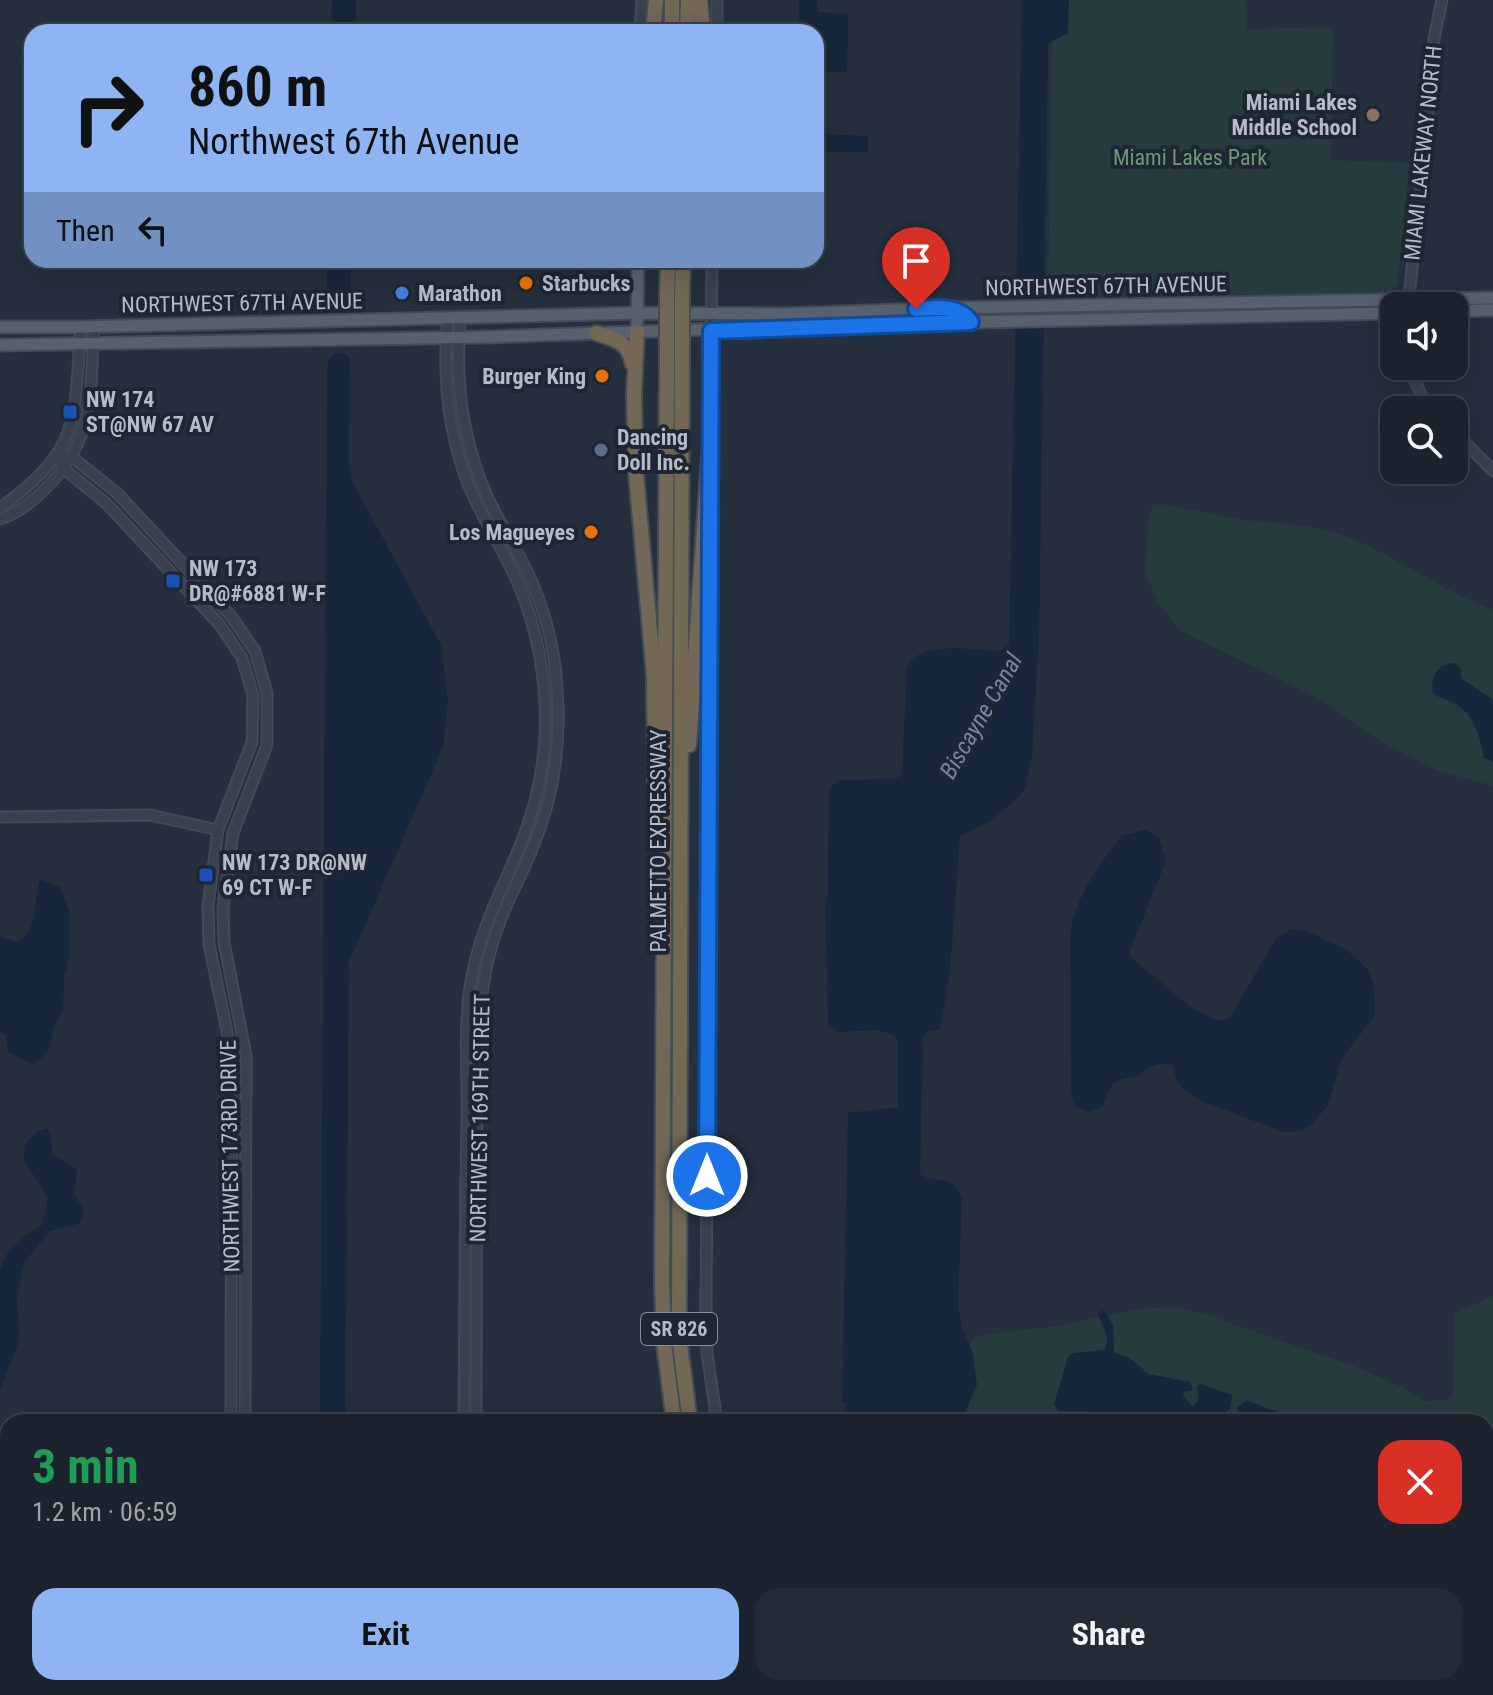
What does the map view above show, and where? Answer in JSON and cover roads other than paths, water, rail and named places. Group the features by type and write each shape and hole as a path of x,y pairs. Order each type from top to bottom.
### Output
{"highway":[{"path":"654,24 656,0"},
{"path":"672,0 672,24"},
{"path":"687,24 688,0"},
{"path":"700,0 702,24"},
{"name":"PALMETTO EXPRESSWAY","path":"670,268 675,296"},
{"name":"PALMETTO EXPRESSWAY","path":"673,1414 664,1344 662,1283 664,973 675,296 681,268"},
{"path":"637,332 634,373 637,486 654,677 656,914 664,973"},
{"path":"596,333 620,341 628,348 634,373"},
{"name":"PALMETTO EXPRESSWAY","path":"674,349 680,789 679,1337 689,1414"},
{"path":"680,789 689,746 709,456"}],"main road":[{"path":"637,332 638,268"},
{"name":"NORTHWEST 67TH AVENUE","path":"1468,299 1493,298"},
{"name":"NORTHWEST 67TH AVENUE","path":"0,345 711,331 971,322 1010,315 1380,304"},
{"name":"NORTHWEST 67TH AVENUE","path":"0,327 637,313 786,314 950,308 991,308 1010,315"},
{"path":"950,308 968,317 971,322 991,308"},
{"name":"NORTHWEST 67TH AVENUE","path":"1264,310 1380,313"},
{"path":"1468,311 1493,310"},
{"path":"190,325 210,342 231,324"}],"street":[{"path":"640,24 642,0"},
{"path":"717,0 717,24"},
{"name":"MIAMI LAKEWAY NORTH","path":"1409,292 1423,177 1434,38 1442,0"},
{"path":"712,268 706,1305 707,1353 716,1414"},
{"name":"NORTHWEST 169TH STREET","path":"454,318 447,391 460,461 477,506 511,568 528,612 541,660 546,705 544,754 535,800 520,845 482,934 468,1004 464,1414"},
{"path":"0,519 34,500 72,457 86,424 93,344 88,327"},
{"path":"0,508 25,490 57,455 74,421 80,345 88,327"},
{"name":"NORTHWEST 169TH STREET","path":"452,338 468,440 488,496 528,573 540,606 554,661 559,709 557,756 548,803 533,848 495,935 480,1005 476,1414"},
{"path":"1468,445 1493,471"},
{"path":"57,455 72,457"},
{"name":"NORTHWEST 173RD DRIVE","path":"57,455 64,469 95,493 130,527 220,625 242,658 253,695 252,742 218,830 208,906 209,944 232,1056 231,1414"},
{"name":"NORTHWEST 173RD DRIVE","path":"72,457 117,493 231,616 245,634 262,669 267,693 267,745 233,833 223,907 224,942 246,1055 245,1414"},
{"path":"528,612 540,606"},
{"path":"546,705 559,709"},
{"path":"0,817 150,815 218,830"},
{"path":"209,924 223,925"}],"water":[{"path":"332,0 356,0 355,24 331,24"},
{"path":"799,0 817,0 817,12 848,14 847,72 824,71 824,24 799,24"},
{"name":"Biscayne Canal","path":"1022,0 1069,0 1068,33 1048,44 1039,637 1032,754 1025,789 990,822 960,836 950,971 940,1030 927,1031 923,1036 920,1174 949,1182 962,1197 958,1306 962,1328 973,1354 977,1385 964,1414 845,1414 845,1402 842,1402 848,1113 898,1107 898,1040 894,1035 878,1030 837,1032 828,1024 825,906 828,893 829,793 839,780 894,779 902,775 907,668 913,659 934,650 962,648 1000,651 1009,645"},
{"path":"824,134 868,136 868,152 824,152"},
{"path":"327,268 351,268 351,298 344,305 334,304 327,298"},
{"path":"336,353 346,354 350,358 349,461 352,481 441,645 448,700 443,747 349,962 345,1414 320,1414 329,359"},
{"path":"1455,663 1461,670 1461,678 1493,700 1493,762 1484,758 1468,715 1457,705 1433,693 1436,672"},
{"path":"1146,830 1159,838 1166,861 1130,957 1192,1008 1216,1020 1229,1019 1276,938 1292,929 1306,931 1347,950 1369,971 1374,987 1375,1015 1342,1058 1328,1105 1312,1124 1301,1131 1284,1132 1201,1101 1177,1082 1173,1065 1169,1064 1154,1066 1143,1071 1142,1075 1116,1082 1109,1089 1103,1106 1090,1112 1075,1107 1071,1091 1072,922 1089,882 1122,835"},
{"path":"40,879 60,887 69,910 69,958 64,977 63,1011 54,1026 48,1052 33,1064 8,1052 6,1035 0,1032 0,937 17,942 29,930"},
{"path":"47,1128 51,1135 52,1154 78,1170 74,1194 84,1216 78,1224 50,1231 24,1263 17,1295 19,1341 0,1390 0,1269 9,1250 42,1225 48,1198 24,1160 25,1144 38,1131"},
{"path":"1105,1311 1113,1325 1114,1353 1128,1357 1149,1374 1190,1382 1193,1390 1184,1392 1183,1396 1192,1406 1197,1403 1197,1387 1200,1384 1232,1395 1230,1409 1224,1414 1058,1411 1054,1404 1068,1357 1073,1353 1105,1350 1107,1345 1107,1336 1097,1313"},
{"path":"1247,1400 1281,1414 1238,1414 1237,1408"}],"place":[{"name":"Miami Lakes Middle School","path":"1373,115"},
{"name":"Starbucks","path":"526,283"},
{"name":"Marathon","path":"402,293"},
{"name":"Burger King","path":"602,376"},
{"name":"NW 174 ST@NW 67 AV","path":"70,412"},
{"name":"Dancing Doll Inc.","path":"601,450"},
{"name":"Los Magueyes","path":"591,532"},
{"name":"NW 173 DR@#6881 W-F","path":"173,581"},
{"name":"NW 173 DR@NW 69 CT W-F","path":"206,875"}],"park label":[{"name":"Miami Lakes Park","path":"1190,157"}]}
